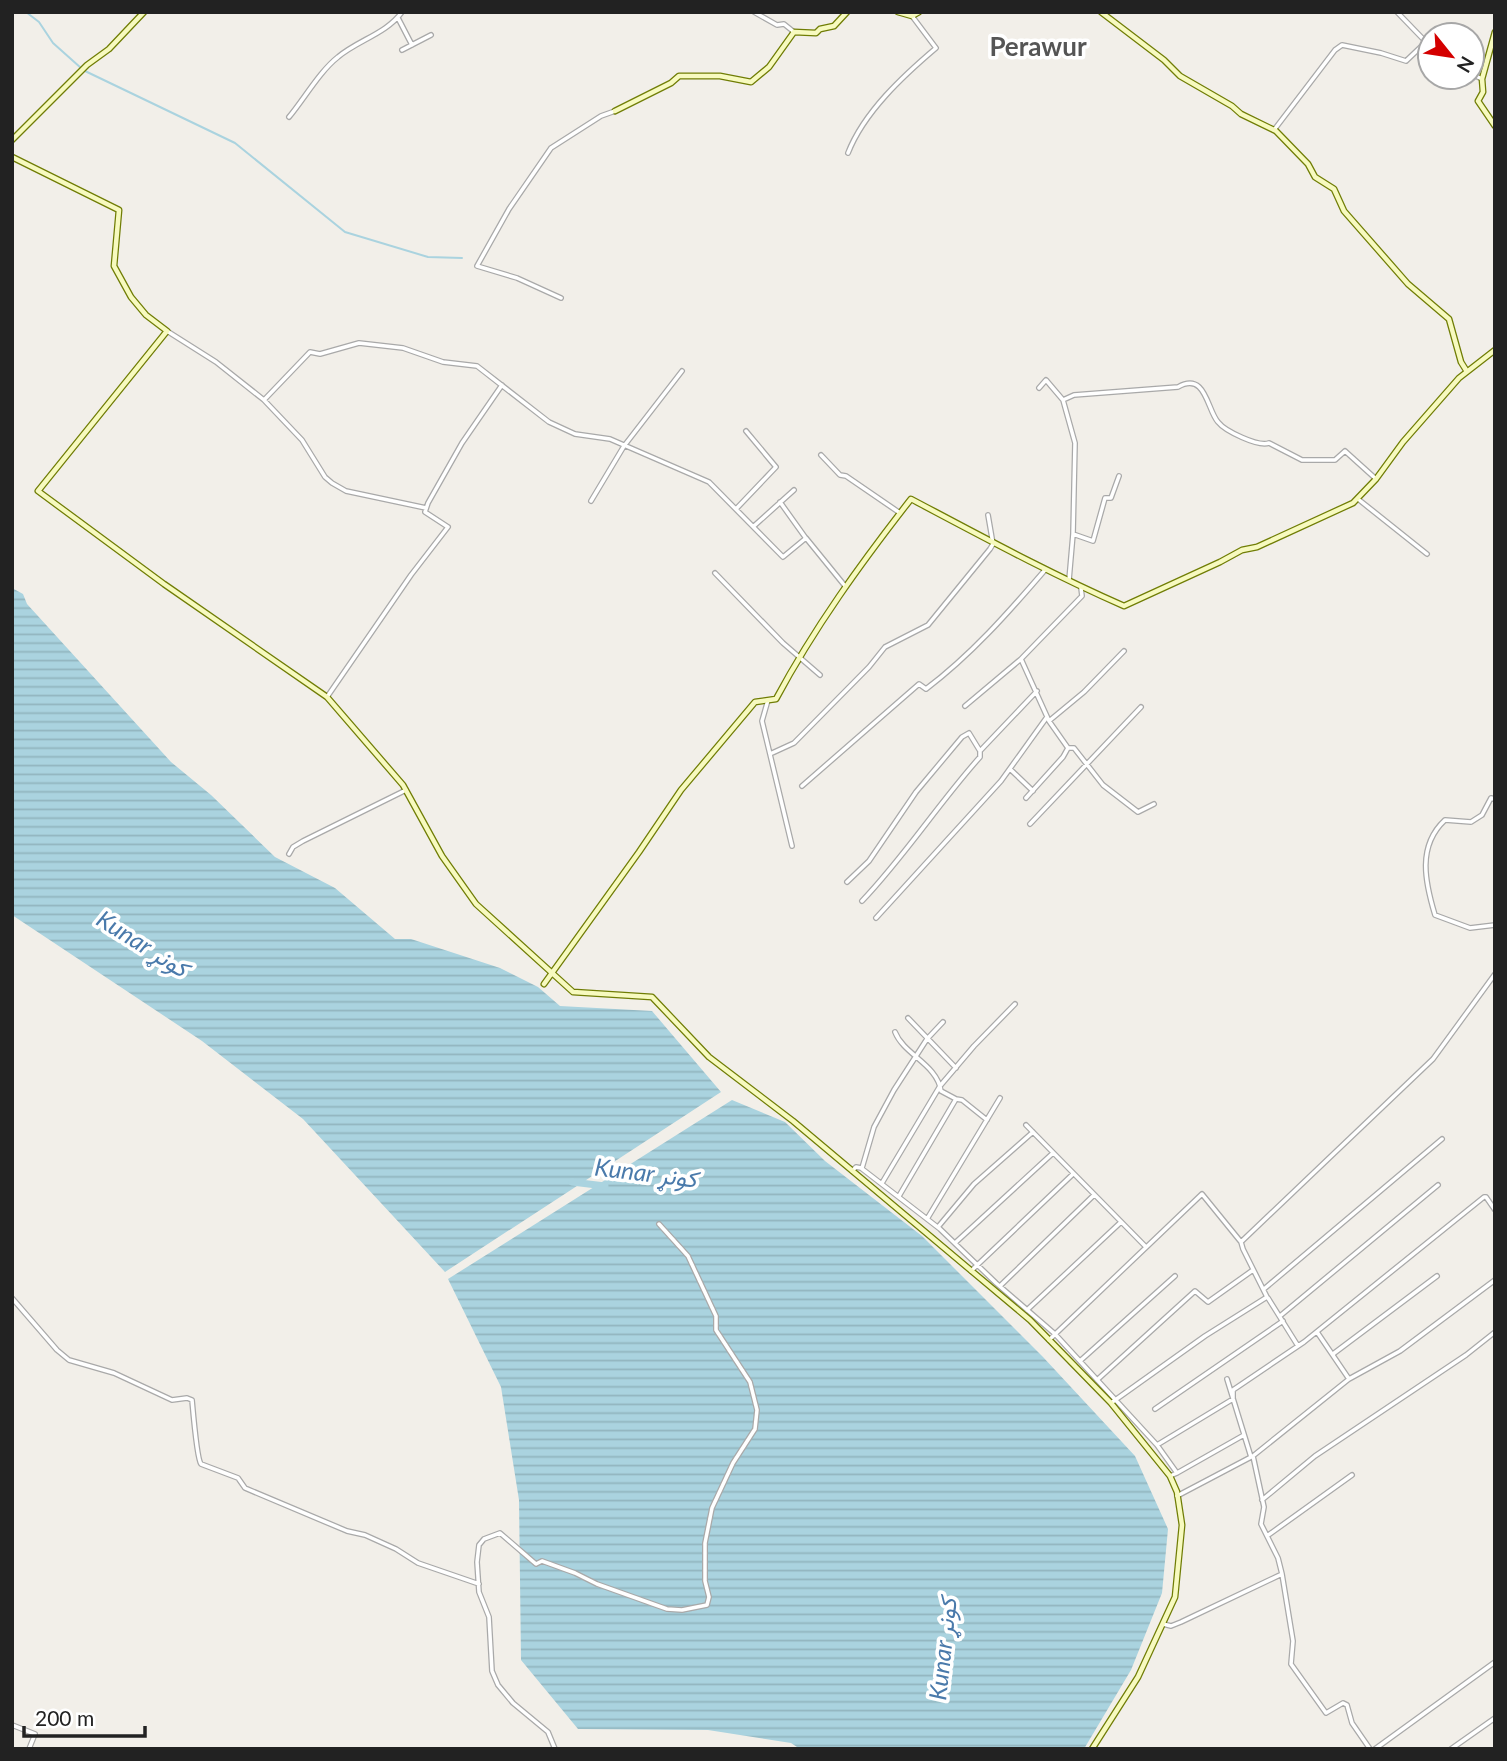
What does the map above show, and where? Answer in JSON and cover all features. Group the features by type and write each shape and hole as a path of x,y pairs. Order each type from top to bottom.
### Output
{"street":[{"path":"12,139 87,65 109,49 144,12"},
{"path":"289,117 336,58 375,35 402,12"},
{"path":"754,12 778,25 784,24 794,32 816,33 820,29 834,26 847,12"},
{"path":"848,153 859,130 898,80 936,48 912,16 898,12"},
{"path":"912,16 919,12"},
{"path":"1101,12 1181,76 1241,114 1274,130 1308,164 1315,177 1334,189 1344,211 1409,284 1449,319 1461,362 1466,370"},
{"path":"1396,12 1416,31"},
{"path":"398,18 412,45"},
{"path":"561,298 517,278 477,265 509,209 551,148 601,116 671,83 679,76 720,76 751,82 769,66 794,32"},
{"path":"1486,65 1495,32"},
{"path":"402,50 430,35"},
{"path":"1274,130 1335,50 1342,45 1381,52 1406,61 1416,53"},
{"path":"1483,91 1478,101 1495,126"},
{"path":"12,157 120,210 114,266 131,297 146,315 216,362 264,400 302,440 332,483 346,491 426,508"},
{"path":"167,331 38,491 164,584 327,696 406,790 442,856 476,904 573,992 652,997 709,1057 793,1121 1030,1320 1157,1446 1177,1473"},
{"path":"264,400 310,352 320,354 359,343 403,348 443,362 477,366 549,422 575,434 610,439 709,482 783,557 806,538"},
{"path":"544,984 681,790 755,702 776,699 798,657 845,586 911,499 993,544 1046,568 1081,588 1124,606 1242,550 1257,547 1322,519 1358,499 1466,370 1495,350"},
{"path":"591,501 624,446 682,371"},
{"path":"1039,387 1046,380 1063,400 1075,443 1069,582"},
{"path":"1063,400 1074,395 1178,387 1184,384 1198,386 1204,391 1218,423 1244,438 1263,445 1269,443 1302,460 1335,460 1345,452 1376,479"},
{"path":"327,696 411,575 448,527 425,512 426,508 462,443 502,385"},
{"path":"736,509 776,467 746,431"},
{"path":"821,456 840,475 846,476 900,513"},
{"path":"1073,534 1093,541 1105,498 1111,498 1119,477"},
{"path":"754,526 794,490"},
{"path":"1358,499 1427,554"},
{"path":"780,502 845,586"},
{"path":"771,754 794,743 869,667 885,647 928,625 993,544 988,515"},
{"path":"802,786 919,684 926,689 947,672 994,630 1046,568"},
{"path":"715,573 798,657 820,675"},
{"path":"965,706 1021,659 1082,596 1081,588"},
{"path":"876,918 1010,769 1048,719 1084,692 1124,651"},
{"path":"1021,659 1048,719 1068,748"},
{"path":"980,751 1037,691"},
{"path":"768,700 762,721 792,846"},
{"path":"1030,824 1141,707"},
{"path":"847,883 869,861 916,792 962,737 969,733 980,751 980,757 934,810 887,875 862,901"},
{"path":"1068,748 1074,748 1103,785 1138,812 1154,804"},
{"path":"1026,798 1068,748"},
{"path":"1010,769 1033,791"},
{"path":"289,854 293,847 406,790"},
{"path":"1495,799 1491,798 1482,815 1471,822 1445,820 1429,841 1425,861 1427,886 1435,915 1470,928 1495,925"},
{"path":"1241,1242 1433,1059 1495,974"},
{"path":"882,1183 940,1086 1015,1004"},
{"path":"908,1018 956,1068"},
{"path":"861,1168 874,1127 894,1090 927,1039 943,1022"},
{"path":"895,1032 898,1041 918,1056 941,1091 962,1100 987,1120"},
{"path":"927,1219 1000,1098"},
{"path":"899,1196 956,1099"},
{"path":"1026,1125 1146,1247"},
{"path":"938,1227 974,1184 1033,1132"},
{"path":"1264,1289 1442,1139"},
{"path":"955,1243 1053,1153"},
{"path":"852,1171 856,1167 861,1168 938,1227 999,1286 1055,1334 1097,1380 1170,1476 1182,1525 1175,1597 1138,1676 1093,1749"},
{"path":"971,1271 1073,1174"},
{"path":"1280,1316 1438,1185"},
{"path":"1049,1340 1202,1194 1241,1242 1267,1297 1298,1346"},
{"path":"999,1286 1094,1195"},
{"path":"1233,1399 1233,1390 1317,1332 1484,1197 1495,1210"},
{"path":"1027,1310 1121,1222"},
{"path":"555,1749 548,1732 513,1703 498,1685 492,1671 489,1617 479,1592 479,1545 484,1539 500,1534 537,1564 542,1561 667,1609 682,1610 707,1605 709,1597 705,1581 705,1543 712,1507 733,1463 755,1429 757,1410 750,1382 716,1330 716,1316 688,1256 659,1224"},
{"path":"1097,1380 1195,1291 1208,1302 1253,1270"},
{"path":"1080,1361 1175,1276"},
{"path":"1332,1354 1437,1276"},
{"path":"1177,1496 1252,1457 1349,1379 1400,1351 1495,1280"},
{"path":"1113,1402 1205,1336 1267,1297"},
{"path":"12,1298 69,1360 123,1376 172,1400 192,1400 198,1438 198,1459 201,1464 238,1478 245,1488 396,1549 418,1563 479,1584"},
{"path":"1155,1409 1283,1321"},
{"path":"1317,1332 1349,1379"},
{"path":"1262,1500 1315,1456 1466,1355 1495,1332"},
{"path":"1227,1379 1252,1457 1262,1500 1261,1524 1278,1558 1282,1574 1293,1641 1291,1664 1326,1713 1343,1703 1347,1705 1352,1723 1373,1749 1495,1662"},
{"path":"1157,1446 1233,1399"},
{"path":"1170,1476 1244,1435"},
{"path":"1267,1536 1352,1475"},
{"path":"1163,1624 1171,1626 1181,1622 1282,1574"},
{"path":"1451,1749 1495,1718"},
{"path":"12,1725 35,1734 29,1749"}],"water":[{"path":"12,588 23,594 27,604 171,762 211,795 275,857 335,888 395,939 411,939 500,968 538,987 560,1006 652,1011 721,1092 445,1272 303,1119 202,1041 12,915"},
{"path":"732,1100 785,1122 825,1161 922,1236 1043,1357 1135,1456 1168,1529 1162,1593 1131,1670 1084,1749 800,1749 791,1743 708,1730 578,1729 521,1660 519,1500 501,1387 448,1279"}],"waterway":[{"path":"26,12 39,22 53,43 81,68"},
{"path":"85,71 235,143 345,232 428,257 462,258"},
{"name":"Kunar کونړ","path":"572,1182 605,1186"}],"district":[{"name":"Perawur","path":"1038,46"}]}
